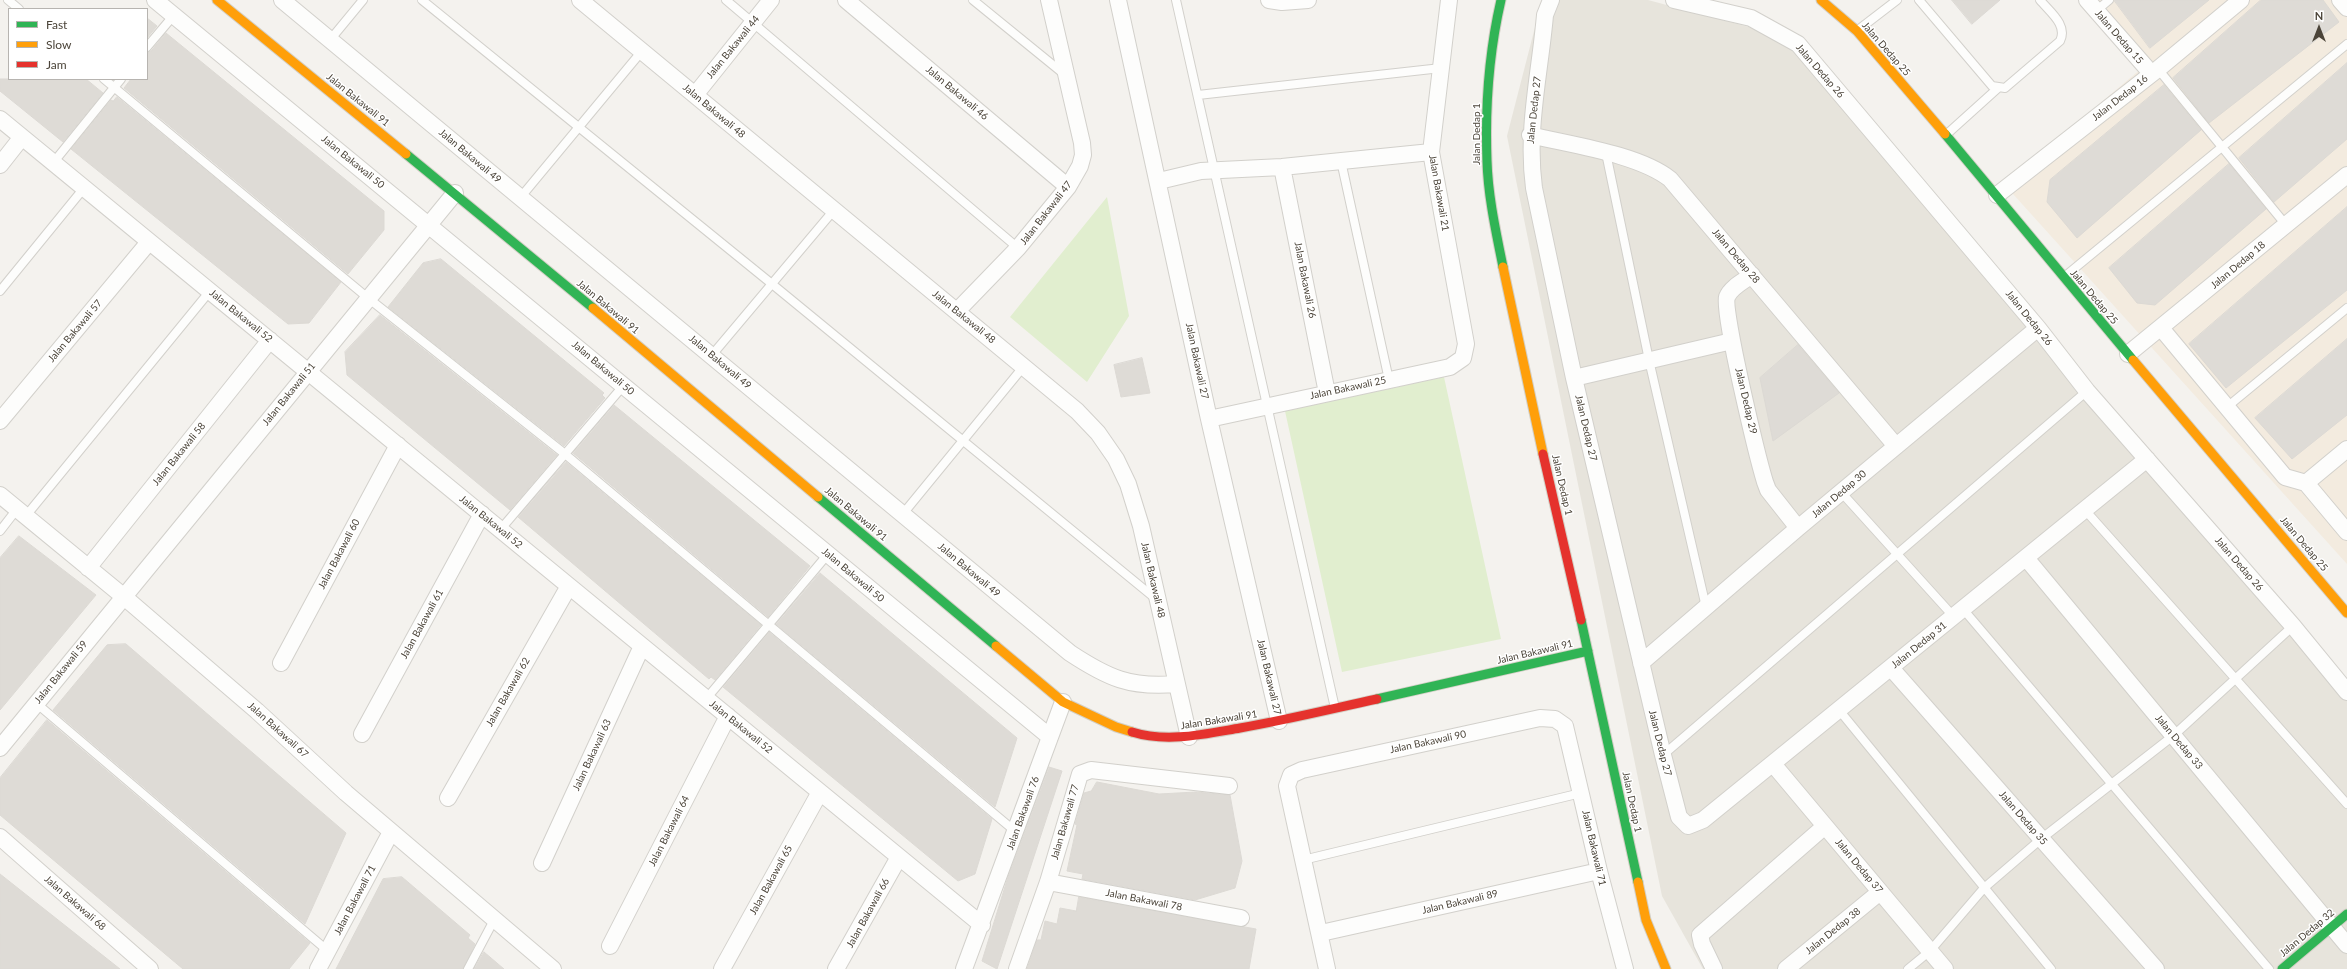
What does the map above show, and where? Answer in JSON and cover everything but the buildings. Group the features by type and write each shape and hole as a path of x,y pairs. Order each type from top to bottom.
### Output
{"main road":[{"name":"Jalan Bakawali 91","path":"217,0 455,193 1063,702 1094,718 1123,730 1164,737 1189,737 1279,721 1588,651"},
{"name":"Jalan Dedap 1","path":"1501,0 1493,34 1488,103 1487,162 1497,235 1521,357 1588,651 1646,920 1666,969"},
{"name":"Jalan Dedap 25","path":"1821,0 1857,31 1998,195 2128,354 2347,613"},
{"name":"Jalan Dedap 32","path":"2282,969 2347,914"}],"street":[{"name":"Jalan Bakawali 50","path":"155,0 429,224 1050,737"},
{"name":"Jalan Bakawali 49","path":"282,0 712,355 1070,654 1100,673 1122,681 1141,685 1176,684"},
{"name":"Jalan Bakawali 48","path":"580,0 1024,366 1077,411 1098,433 1116,459 1128,484 1141,526 1189,737"},
{"name":"Jalan Bakawali 44","path":"695,95 771,0"},
{"name":"Jalan Bakawali 46","path":"846,0 1068,187"},
{"name":"Jalan Bakawali 47","path":"957,311 1018,248 1068,187 1080,166 1083,149 1068,77 1049,0"},
{"name":"Jalan Bakawali 27","path":"1118,0 1159,182 1209,419 1279,721"},
{"path":"1270,0 1282,2 1308,0"},
{"name":"Jalan Bakawali 21","path":"1449,0 1431,152 1465,336"},
{"name":"Jalan Dedap 27","path":"1551,0 1545,21 1530,135 1530,160 1538,214 1574,378 1663,755 1679,817 1688,826"},
{"name":"Jalan Dedap 26","path":"1674,0 1751,18 1798,44 2038,328 2087,391 2293,626 2347,692"},
{"name":"Jalan Dedap 16","path":"1998,195 2241,0"},
{"path":"2340,0 2347,8"},
{"name":"Jalan Dedap 15","path":"2092,6 2154,71"},
{"name":"Jalan Bakawali 52","path":"0,119 982,925"},
{"name":"Jalan Dedap 28","path":"1530,135 1606,153 1652,168 1670,179 1896,446"},
{"path":"0,165 22,137"},
{"path":"1159,182 1186,173 1282,167 1431,152"},
{"name":"Jalan Bakawali 26","path":"1282,167 1327,393"},
{"name":"Jalan Dedap 18","path":"2128,354 2347,175"},
{"name":"Jalan Bakawali 51","path":"123,596 455,193"},
{"name":"Jalan Bakawali 57","path":"0,421 149,242"},
{"name":"Jalan Dedap 29","path":"1752,275 1734,288 1727,296 1726,306 1732,341 1765,482 1768,490 1798,528"},
{"name":"Jalan Dedap 30","path":"1641,663 1798,528 2038,328"},
{"path":"2161,328 2285,477 2306,483 2347,532"},
{"name":"Jalan Bakawali 25","path":"1209,419 1458,364 1466,351 1465,336"},
{"name":"Jalan Bakawali 58","path":"88,568 270,340"},
{"path":"1574,378 1732,341"},
{"name":"Jalan Bakawali 60","path":"281,663 398,445"},
{"path":"2306,483 2347,449"},
{"name":"Jalan Dedap 31","path":"1688,826 1703,820 2147,459"},
{"name":"Jalan Bakawali 67","path":"0,495 123,596 257,711 391,832 428,861 494,920 553,969"},
{"name":"Jalan Bakawali 61","path":"362,734 482,514"},
{"name":"Jalan Dedap 33","path":"2026,558 2347,945"},
{"name":"Jalan Bakawali 62","path":"448,798 569,586"},
{"name":"Jalan Bakawali 59","path":"0,748 123,596"},
{"name":"Jalan Bakawali 63","path":"542,863 642,646"},
{"name":"Jalan Dedap 35","path":"1891,668 2156,969"},
{"name":"Jalan Bakawali 76","path":"964,969 982,925 1063,702"},
{"name":"Jalan Bakawali 64","path":"610,946 728,716"},
{"name":"Jalan Bakawali 90","path":"1303,860 1287,786 1291,775 1302,770 1540,718 1555,720 1565,726"},
{"name":"Jalan Bakawali 71","path":"1565,726 1599,871 1625,969"},
{"name":"Jalan Dedap 37","path":"1772,764 1944,969"},
{"name":"Jalan Bakawali 77","path":"1018,969 1048,882 1077,779 1085,771 1229,786"},
{"name":"Jalan Bakawali 65","path":"722,969 820,792"},
{"path":"1714,969 1702,944 1700,935 1825,826"},
{"name":"Jalan Bakawali 71","path":"318,969 391,832"},
{"name":"Jalan Bakawali 68","path":"0,837 150,969"},
{"name":"Jalan Bakawali 66","path":"836,969 899,857"},
{"path":"1303,860 1328,969"},
{"name":"Jalan Bakawali 89","path":"1320,933 1599,871"},
{"name":"Jalan Bakawali 78","path":"1048,882 1241,918"},
{"name":"Jalan Dedap 38","path":"1786,969 1880,892"}],"lane":[{"path":"8,0 18,8"},
{"path":"330,40 364,0"},
{"path":"422,0 772,284 1158,601"},
{"path":"726,0 754,22 1018,248"},
{"path":"973,0 1068,77"},
{"path":"1176,0 1336,708"},
{"path":"1857,31 1897,0"},
{"path":"1919,0 1992,86 1998,88 2010,86 2060,41 2063,29 2040,0"},
{"path":"2092,6 2109,0"},
{"path":"148,46 174,15"},
{"path":"2064,277 2347,44"},
{"path":"520,198 642,52"},
{"path":"1198,95 1441,68"},
{"path":"2154,71 2222,147 2286,225"},
{"path":"105,80 368,298 565,454 768,626 1016,832"},
{"path":"53,163 120,80"},
{"path":"1946,135 1998,88"},
{"path":"1606,153 1648,360 1706,607"},
{"path":"1341,161 1389,380"},
{"path":"0,291 84,188"},
{"path":"712,355 834,210"},
{"path":"0,530 21,513 210,292"},
{"path":"2228,407 2347,308"},
{"path":"902,515 1024,366"},
{"path":"500,530 624,385"},
{"path":"1663,755 1898,555 2087,391"},
{"path":"1841,492 1898,555 1958,613 2111,784 2269,969"},
{"path":"2085,510 2347,804"},
{"path":"706,699 828,554"},
{"path":"1908,969 1930,951 1984,888 2042,839 2173,736 2293,626"},
{"path":"36,703 328,951"},
{"path":"1839,710 2051,969"},
{"path":"1303,860 1581,793"},
{"path":"468,969 494,920"}],"shaded area":[{"path":"1542,0 1648,0 1790,38 2347,697 2347,969 1703,969 1662,896 1507,136"},
{"path":"2094,0 2347,0 2347,564 2004,184 2148,63"}],"green space":[{"path":"1107,197 1129,316 1087,382 1010,317"},
{"path":"1444,377 1501,639 1342,672 1285,411"}],"traffic: fast":[{"path":"1501,0 1493,40 1487,100 1487,141 1491,201 1503,267"},
{"path":"1945,134 2133,360"},
{"path":"406,154 593,308"},
{"path":"818,497 996,646"},
{"path":"1581,620 1638,882"},
{"path":"1377,699 1588,651"},
{"path":"2282,969 2347,914"}],"traffic: slow":[{"path":"217,0 406,154"},
{"path":"1821,0 1857,31 1945,134"},
{"path":"1503,267 1543,454"},
{"path":"593,308 818,497"},
{"path":"2133,360 2347,613"},
{"path":"996,646 1063,702 1116,727 1132,732"},
{"path":"1638,882 1646,920 1666,969"}],"traffic: jam":[{"path":"1543,454 1581,620"},
{"path":"1132,732 1159,737 1200,735 1274,722 1377,699"}]}
